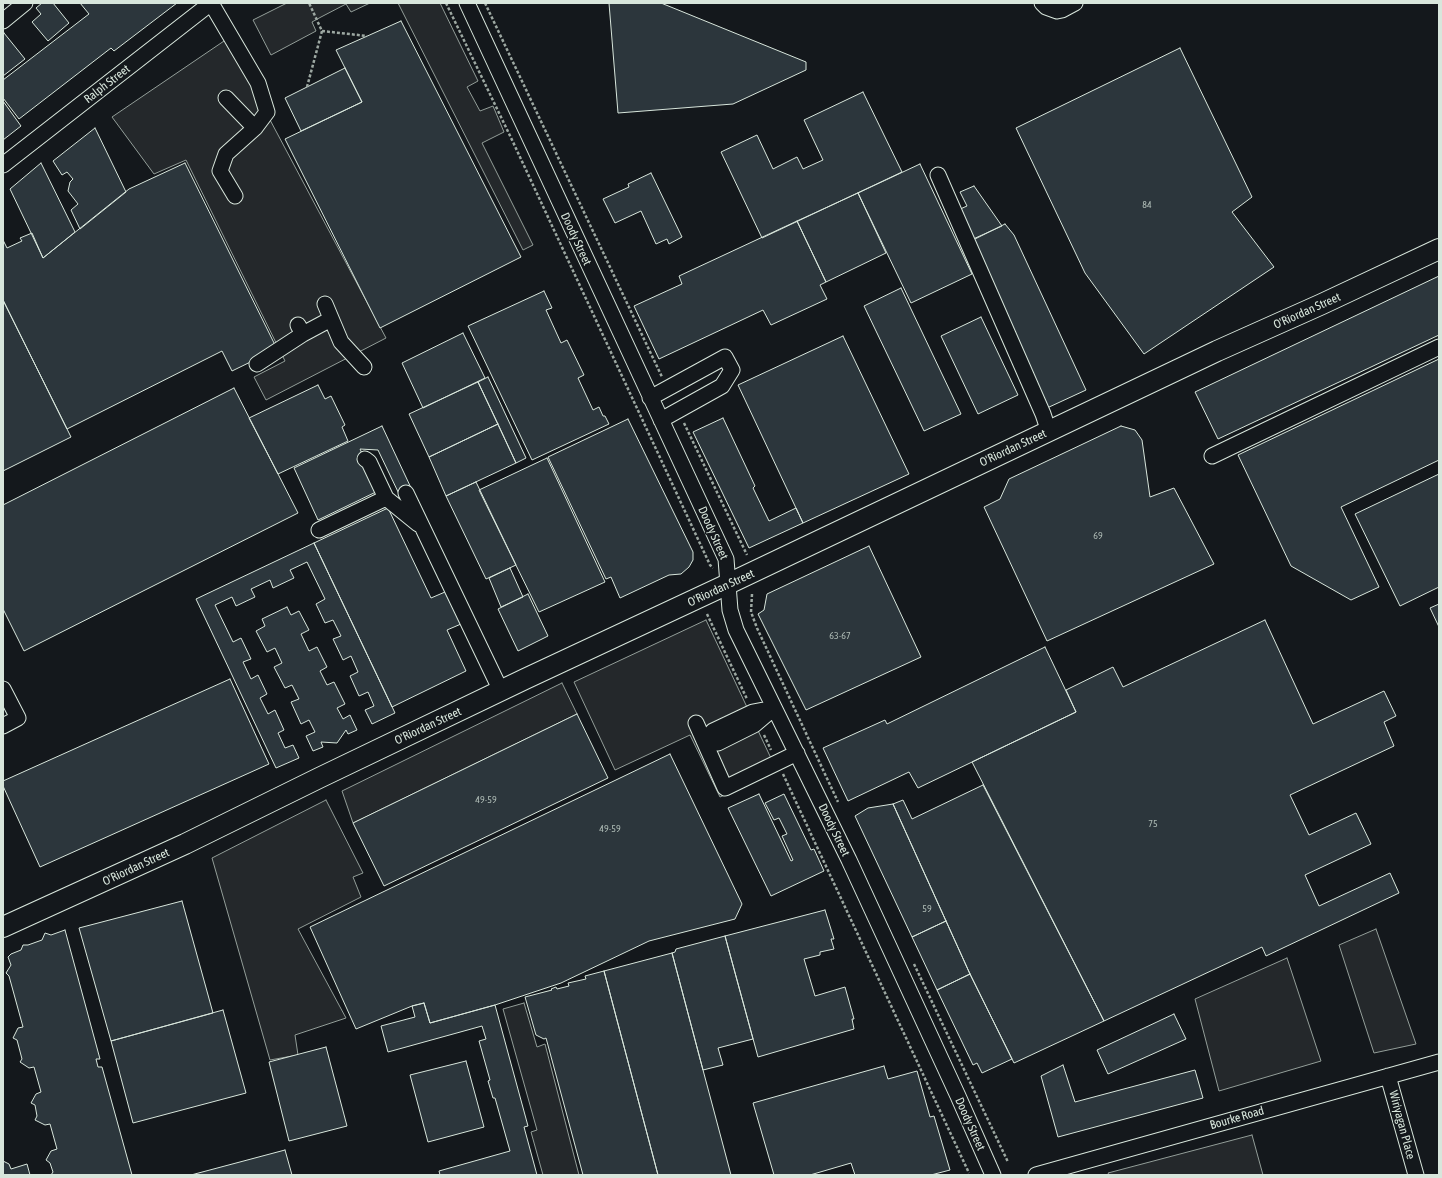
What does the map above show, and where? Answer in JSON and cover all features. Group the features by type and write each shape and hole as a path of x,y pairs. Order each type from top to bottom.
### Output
{"main road":[{"name":"O'Riordan Street","path":"3,927 185,844 501,691 1217,351 1439,249"}],"street":[{"path":"3,21 26,3"},
{"path":"211,3 258,83 267,112 255,128 226,154 220,171 234,196"},
{"name":"Ralph Street","path":"3,165 211,3"},
{"name":"Doody Street","path":"468,3 726,559 730,610 736,630 849,860 993,1175"},
{"path":"1042,3 1046,7 1057,11 1075,3"},
{"path":"226,98 255,128"},
{"path":"938,176 1043,414 1049,432"},
{"path":"325,304 341,342 364,368"},
{"path":"257,364 300,329 331,319"},
{"path":"1212,456 1439,347"},
{"path":"650,398 726,357 732,370 722,386 661,420"},
{"path":"365,459 369,462 386,498 422,527"},
{"path":"406,494 501,691"},
{"path":"319,530 386,498"},
{"path":"3,689 18,718 3,726"},
{"path":"704,741 713,731 755,717 774,708"},
{"path":"696,723 725,788 797,753"},
{"name":"Bourke Road","path":"1036,1175 1439,1062"},
{"name":"Wiriyagan Place","path":"1388,1076 1416,1175"}],"path":[{"path":"307,87 322,31 309,3"},
{"name":"Doody Street","path":"446,3 513,142 710,565 715,570"},
{"name":"Doody Street","path":"485,3 668,388"},
{"path":"322,31 367,36"},
{"name":"Doody Street","path":"678,410 747,555"},
{"name":"Doody Street","path":"707,614 969,1172"}],"shaded area":[{"path":"287,3 370,3 351,12 346,4 321,17 312,22 316,31 271,55 253,20"},
{"path":"398,3 440,3 478,81 467,87 480,111 493,106 504,132 482,143 533,245 523,250"},
{"path":"227,39 386,338 266,400 254,377 285,361 186,160 154,174 112,117"},
{"path":"706,620 777,771 720,797 690,735 615,770 574,682"},
{"path":"562,683 577,714 353,823 342,791"},
{"path":"326,800 363,873 353,877 361,897 298,929 346,1018 295,1035 298,1055 270,1060 212,858"},
{"path":"1376,929 1416,1044 1374,1053 1339,945"},
{"path":"1287,958 1321,1061 1219,1091 1195,999"},
{"path":"524,1003 537,1047 545,1044 579,1175 543,1175 531,1132 537,1130 503,1009"},
{"path":"1252,1135 1263,1175 1109,1175 1108,1173"}],"building":[{"path":"42,3 53,3 69,23 48,41 32,22 41,14 36,8"},
{"path":"80,3 177,3 114,51 111,48 19,119 3,98 3,80 89,14"},
{"path":"609,3 661,3 806,62 806,70 733,104 618,113"},
{"path":"401,21 521,257 380,328 285,139 362,102 336,50"},
{"path":"4,33 25,59 3,76 3,34"},
{"path":"1180,48 1252,197 1232,212 1274,267 1144,354 1085,273 1016,128"},
{"path":"345,68 362,102 301,131 285,98"},
{"path":"863,92 902,172 762,238 721,152 757,135 773,169 797,157 803,169 823,160 804,120"},
{"path":"3,101 21,126 3,140"},
{"path":"95,128 126,192 80,229 71,210 78,204 68,191 70,182 73,179 67,172 62,175 53,161"},
{"path":"41,163 75,232 43,258 10,189"},
{"path":"185,163 277,349 232,371 222,351 67,429 3,300 3,240 7,248 22,241 20,238 32,233 43,258 129,189"},
{"path":"920,164 972,274 911,303 858,193"},
{"path":"651,173 682,237 669,244 667,239 656,244 641,211 615,223 603,199 629,187 628,184"},
{"path":"974,186 1002,226 971,240 958,210 967,206 960,192"},
{"path":"858,193 886,253 826,282 797,221"},
{"path":"797,221 826,282 820,285 827,299 771,325 763,310 659,359 634,306 682,284 679,276"},
{"path":"1005,224 1014,235 1086,390 1047,408 969,242"},
{"path":"1439,276 1439,335 1218,439 1195,392"},
{"path":"901,288 961,414 924,431 864,306"},
{"path":"544,291 552,308 546,310 561,343 567,340 584,375 578,378 593,410 599,407 609,424 532,460 468,326"},
{"path":"3,300 71,437 3,471"},
{"path":"981,317 1018,395 978,414 941,336"},
{"path":"463,333 485,378 423,408 402,363"},
{"path":"843,336 909,474 803,523 738,385"},
{"path":"1439,359 1439,460 1341,507 1379,587 1351,600 1291,566 1238,455"},
{"path":"488,377 526,458 516,463 478,382"},
{"path":"478,382 498,424 429,457 409,414"},
{"path":"318,385 325,399 331,396 345,425 342,427 348,441 278,474 249,418"},
{"path":"234,388 298,513 24,651 3,609 3,505"},
{"path":"723,418 755,486 753,488 769,521 796,508 803,523 749,548 693,432"},
{"path":"628,419 693,552 693,560 689,567 681,574 669,575 620,598 611,577 606,579 548,457"},
{"path":"498,424 516,463 446,496 429,457"},
{"path":"382,426 412,490 400,496 378,450 360,449 380,490 318,520 294,468"},
{"path":"1121,426 1135,430 1142,440 1150,497 1174,488 1214,564 1047,641 984,507 1000,499 1009,479"},
{"path":"547,458 605,582 539,612 479,490"},
{"path":"1439,474 1439,587 1400,606 1355,514"},
{"path":"476,482 516,565 486,579 446,496"},
{"path":"388,508 431,598 445,592 461,624 447,630 466,671 392,707 314,543"},
{"path":"314,543 395,713 372,724 365,710 374,706 368,692 359,696 350,676 358,672 351,656 343,660 333,639 341,636 333,620 325,623 316,604 325,599 307,562 290,570 294,578 273,588 270,580 251,589 255,597 236,606 232,597 215,605 233,642 241,638 251,659 243,662 251,679 258,675 267,694 260,698 268,714 275,710 284,730 278,733 285,748 293,745 299,758 276,768 196,599"},
{"path":"869,546 921,657 806,710 758,614 764,610 767,594"},
{"path":"510,568 523,597 501,607 489,578"},
{"path":"528,594 548,636 518,651 498,609"},
{"path":"1439,604 1439,627 1430,608"},
{"path":"287,607 291,615 299,611 309,630 301,634 309,651 317,647 327,667 320,671 327,685 334,682 345,704 337,708 343,719 350,715 357,730 348,734 346,730 337,743 321,742 323,747 313,751 306,736 315,732 309,720 301,724 291,702 299,699 292,685 285,688 274,667 282,663 275,648 267,652 256,631 265,626 262,619"},
{"path":"1265,620 1313,724 1384,691 1396,716 1384,722 1394,746 1290,795 1309,835 1356,813 1371,844 1305,875 1319,906 1390,873 1399,893 1266,956 1262,947 1104,1021 972,762 1076,712 1066,690 1113,667 1123,687"},
{"path":"1045,647 1076,712 918,788 909,772 848,801 823,748 885,720 887,724"},
{"path":"230,679 269,764 40,867 3,786 3,781"},
{"path":"577,714 608,778 384,886 353,823"},
{"path":"670,754 742,904 735,919 649,941 561,983 495,1005 430,1023 424,1003 412,1006 356,1029 310,927"},
{"path":"983,785 1104,1021 1014,1063 970,974 893,804 903,800 912,819"},
{"path":"759,794 791,861 793,860 782,836 787,834 779,818 774,820 765,803 784,794 811,850 814,849 824,871 771,896 728,808"},
{"path":"893,804 946,921 912,937 855,816 868,808"},
{"path":"182,901 213,1013 111,1041 79,928"},
{"path":"825,910 834,939 831,939 834,949 820,952 820,955 804,959 815,996 845,987 854,1019 852,1019 854,1029 758,1057 725,936"},
{"path":"946,921 970,974 937,990 912,937"},
{"path":"65,930 100,1059 96,1059 98,1067 102,1067 132,1175 51,1175 53,1172 50,1163 46,1160 51,1151 57,1149 50,1124 45,1125 35,1120 37,1116 35,1105 31,1103 36,1094 41,1092 34,1067 29,1068 20,1062 22,1059 17,1040 13,1038 18,1028 23,1027 9,976 6,973 11,965 8,957 11,954 21,950 23,945 28,945 42,940 45,933 51,935"},
{"path":"725,936 753,1039 718,1048 723,1065 703,1070 672,953 675,952 676,949"},
{"path":"672,953 731,1175 658,1175 604,971"},
{"path":"604,971 658,1175 583,1175 546,1038 544,1039 536,1035 525,997 552,990 551,989 556,987 557,989 569,986 568,983 586,979 585,976"},
{"path":"970,974 1012,1059 982,1073 977,1063 973,1065 937,990"},
{"path":"424,1003 430,1023 495,1005 528,1126 524,1127 537,1175 440,1175 439,1171 510,1151 495,1098 493,1098 488,1081 490,1080 479,1041 486,1039 482,1026 388,1052 381,1026 415,1017 412,1006"},
{"path":"223,1010 246,1093 133,1123 111,1041"},
{"path":"1174,1014 1186,1039 1108,1074 1097,1050"},
{"path":"326,1047 347,1126 289,1141 269,1062"},
{"path":"466,1061 484,1127 428,1142 410,1075"},
{"path":"1063,1065 1075,1102 1195,1070 1203,1098 1058,1137 1041,1076"},
{"path":"884,1066 888,1079 917,1071 930,1117 934,1116 950,1170 931,1175 855,1175 851,1163 810,1175 774,1175 753,1103"},
{"path":"285,1150 292,1175 191,1175"},
{"path":"3,1161 9,1164 11,1169 27,1164 30,1175 3,1175"}]}
